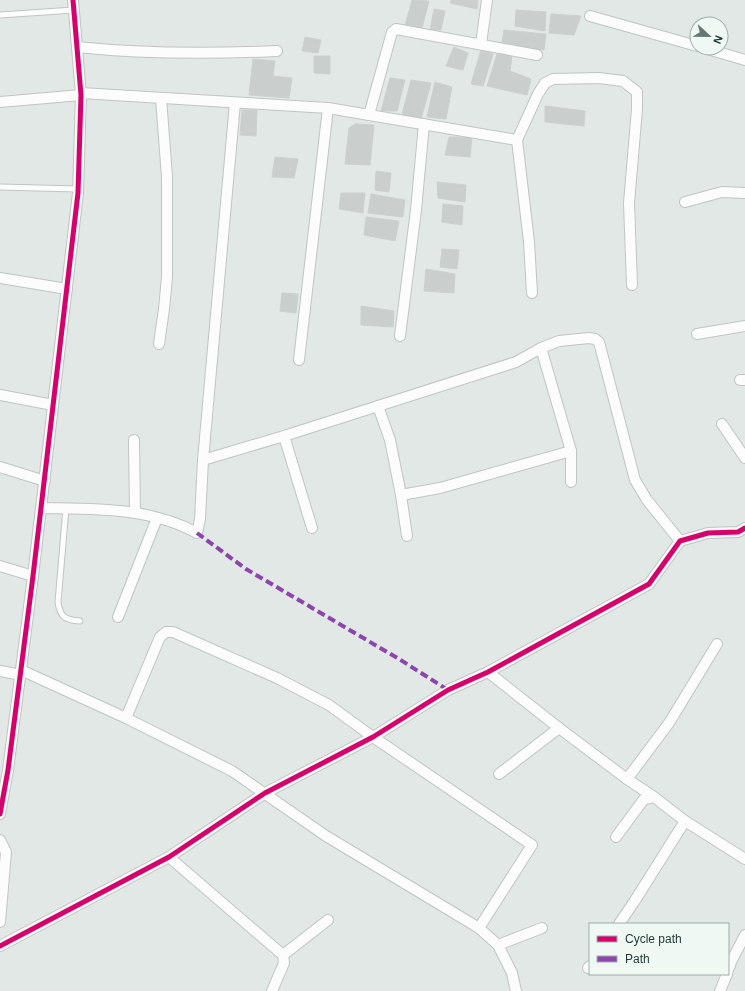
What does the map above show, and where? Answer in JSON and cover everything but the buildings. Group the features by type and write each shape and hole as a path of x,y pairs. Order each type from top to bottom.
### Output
{"street":[{"path":"481,44 487,0"},
{"path":"0,814 4,769 21,672 42,508 78,189 81,94 74,5"},
{"path":"590,16 689,44"},
{"path":"369,115 392,32 396,29 481,44 537,56"},
{"path":"77,47 112,51 216,54 277,51"},
{"path":"729,55 745,60"},
{"path":"532,293 529,242 517,140 538,94 545,83 553,79 599,78 623,81 637,92 637,109 629,203 632,285"},
{"path":"0,102 81,94 328,108 517,140"},
{"path":"159,344 167,277 167,177 161,98"},
{"path":"42,508 112,510 135,513 171,520 197,533 200,518 203,460 235,103"},
{"path":"299,360 328,108"},
{"path":"400,336 416,210 424,124"},
{"path":"685,202 722,192 745,193"},
{"path":"0,278 67,289"},
{"path":"697,334 745,326"},
{"path":"203,460 284,436 516,362 541,348 559,341 589,338 595,339 600,342 635,480 647,500 680,541"},
{"path":"541,348 571,451 571,482"},
{"path":"0,395 53,405"},
{"path":"378,406 390,440 402,495 407,536"},
{"path":"722,424 745,458"},
{"path":"284,436 312,528"},
{"path":"134,440 135,513"},
{"path":"402,495 440,488 571,451"},
{"path":"0,467 45,481"},
{"path":"118,616 157,518"},
{"path":"0,946 169,857 265,793 373,737 448,690 488,672 649,584 680,541 708,533 738,532 745,528"},
{"path":"0,566 33,576"},
{"path":"126,718 160,637 166,632 173,632 277,678 329,705 373,737 532,845 479,928"},
{"path":"627,779 669,723 717,644"},
{"path":"0,671 21,672 126,718 232,771 326,836 479,928 498,945 512,973 515,991"},
{"path":"488,672 559,728 627,779 654,797 684,821 745,860"},
{"path":"499,774 559,728"},
{"path":"616,837 644,798 654,797"},
{"path":"620,923 684,821"},
{"path":"0,840 6,852 0,922"},
{"path":"169,857 283,955 284,963 272,991"},
{"path":"283,955 328,920"},
{"path":"498,945 542,928"},
{"path":"729,968 745,935"},
{"path":"720,991 726,975"}],"lane":[{"path":"0,14 74,5"},
{"path":"0,187 78,189"},
{"path":"66,508 58,602 59,610 62,615 68,620 80,621"}],"marked path":[{"path":"197,533 246,569 399,659 448,690"}],"cycle path":[{"path":"0,814 8,770 33,576 78,193 81,95 73,0"},
{"path":"0,946 169,857 265,793 373,737 448,690 488,672 649,584 680,541 708,533 738,532 745,528"}]}
